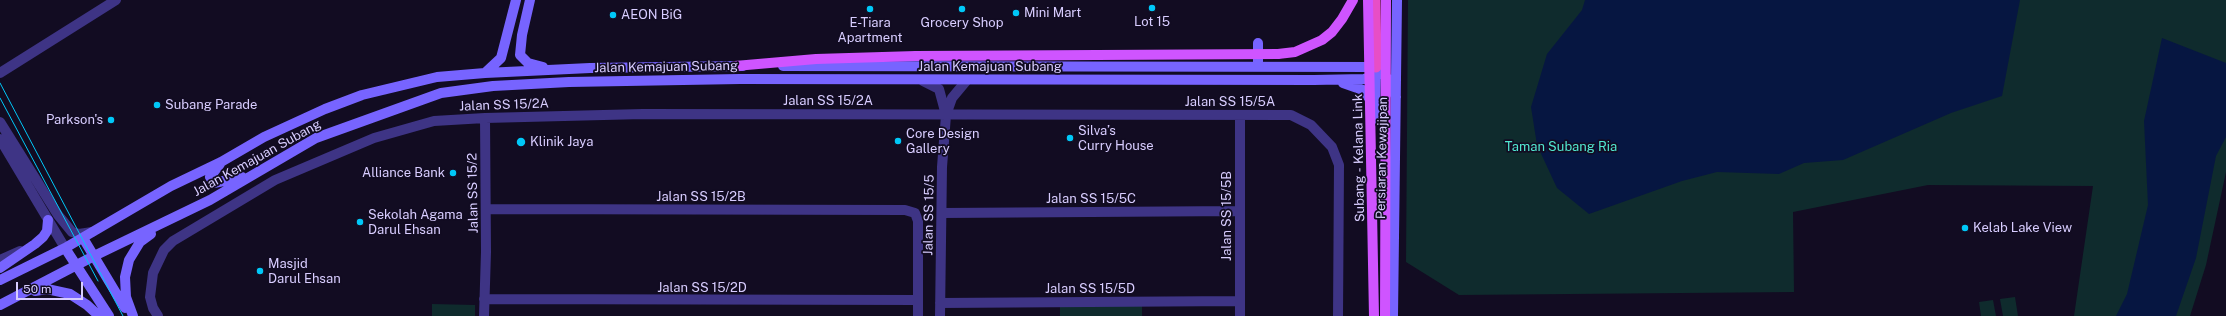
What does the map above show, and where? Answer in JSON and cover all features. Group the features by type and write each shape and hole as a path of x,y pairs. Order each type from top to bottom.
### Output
{"highway":[{"path":"1375,0 1376,67"}],"main road":[{"path":"485,73 502,58 516,0"},
{"path":"530,0 522,35 520,55 528,63 553,70"},
{"path":"735,66 816,59 916,56 1289,52 1308,48 1332,32 1349,10 1353,0"},
{"name":"Subang - Kelana Link","path":"1368,0 1372,316"},
{"path":"1385,316 1386,0"},
{"name":"Persiaran Kewajipan","path":"1393,316 1397,0"},
{"path":"1258,43 1258,67"},
{"name":"Jalan Kemajuan Subang","path":"0,280 65,248 171,186 221,162 264,137 325,108 362,95 438,77 553,70 735,66 1376,67"},
{"path":"1376,67 1387,78 1396,97"},
{"name":"Jalan Kemajuan Subang","path":"0,305 26,293 94,256 210,200 251,174 316,138 441,93 493,86 569,82 740,79 923,81 1332,80 1369,78 1376,67"},
{"name":"Persiaran Kewajipan","path":"1372,316 1376,67"},
{"path":"1332,80 1363,90 1375,108"},
{"path":"221,162 210,177 214,183 251,174"},
{"path":"0,268 35,244 46,231 48,220"},
{"path":"131,316 126,298 125,277 129,260 140,242 170,220"},
{"path":"83,238 131,316"},
{"path":"65,248 109,316"},
{"path":"26,293 47,289 70,294 87,305 99,316"}],"street":[{"path":"0,73 116,0"},
{"name":"Jalan SS 15/5","path":"940,316 942,166 946,115 952,98 967,80"},
{"name":"Jalan SS 15/5","path":"923,81 939,89 946,115"},
{"name":"Jalan SS 15/2A","path":"158,316 153,308 150,297 153,273 164,250 173,241 275,180 374,138 434,121 485,118 643,114 946,115"},
{"name":"Jalan SS 15/5A","path":"946,115 1291,115 1311,125 1332,147 1339,165 1338,316"},
{"name":"Jalan SS 15/5B","path":"1240,116 1240,316"},
{"name":"Jalan SS 15/2","path":"484,316 486,209 485,118"},
{"path":"0,122 58,216 72,232 79,234 94,232"},
{"path":"0,139 65,248"},
{"name":"Jalan SS 15/2B","path":"486,209 905,210 915,213 918,221 918,300"},
{"name":"Jalan SS 15/5C","path":"942,213 1240,211"},
{"path":"0,260 35,244"},
{"name":"Jalan SS 15/2D","path":"484,299 918,300"},
{"path":"918,300 918,316"},
{"name":"Jalan SS 15/5D","path":"940,303 1240,302"}],"green space":[{"name":"Taman Subang Ria","path":"1408,0 2226,0 2226,172 2206,265 2190,316 2074,316 2093,186 1928,185 1793,212 1794,292 1459,295 1406,262"},
{"path":"2015,297 2018,316 2003,316 2000,299"},
{"path":"1993,300 1996,316 1981,316 1979,302"},
{"path":"432,304 475,305 475,316 432,316"},
{"path":"1142,304 1142,316 1060,316 1060,305"}],"water":[{"path":"1585,0 2020,0 2002,96 1951,113 1843,160 1804,163 1779,174 1717,172 1682,181 1589,214 1557,188 1537,145 1531,107 1547,54 1582,10"},
{"path":"2162,38 2226,63 2226,137 2216,156 2196,258 2176,316 2116,316 2127,294 2148,205 2144,121"}],"tram line":[{"path":"0,83 123,316"},
{"path":"0,98 98,281"}],"place":[{"name":"Lot 15","path":"1152,8"},
{"name":"E-Tiara Apartment","path":"870,9"},
{"name":"Grocery Shop","path":"962,9"},
{"name":"Mini Mart","path":"1016,13"},
{"name":"AEON BiG","path":"613,15"},
{"name":"Subang Parade","path":"157,105"},
{"name":"Parkson's","path":"111,120"},
{"name":"Silva’s Curry House","path":"1070,138"},
{"name":"Core Design Gallery","path":"898,141"},
{"name":"Klinik Jaya","path":"521,142"},
{"name":"Alliance Bank","path":"453,173"},
{"name":"Sekolah Agama Darul Ehsan","path":"360,222"},
{"name":"Kelab Lake View","path":"1965,228"},
{"name":"Masjid Darul Ehsan","path":"260,271"}]}
